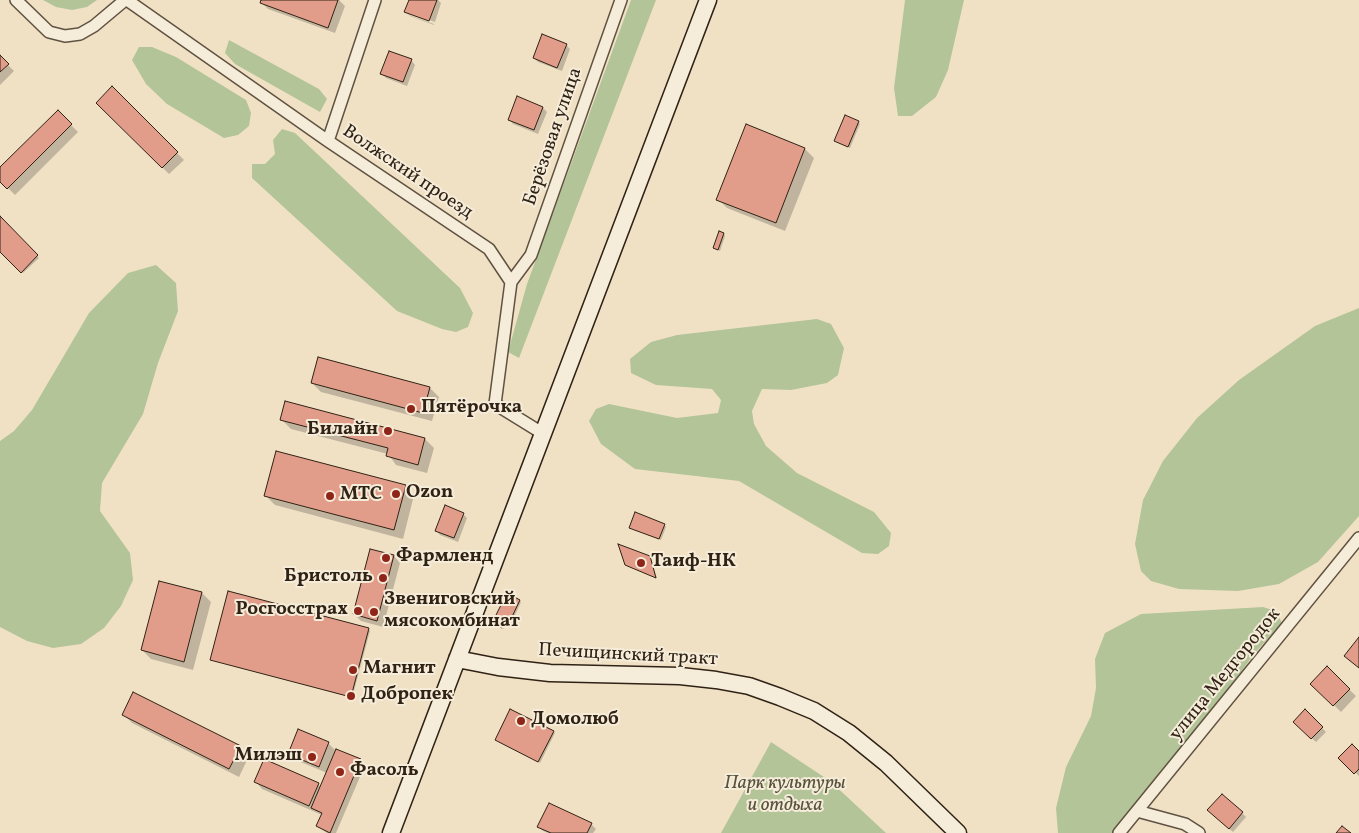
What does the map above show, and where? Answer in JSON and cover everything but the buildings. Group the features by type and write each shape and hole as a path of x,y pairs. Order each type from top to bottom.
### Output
{"street":[{"name":"Волжский проезд","path":"16,0 49,32 65,36 80,34 94,26 126,0 328,141 489,249 511,282"},
{"path":"328,141 375,0"},
{"name":"Берёзовая улица","path":"511,282 531,255 621,0"},
{"path":"391,833 708,0"},
{"path":"511,282 495,404 542,433"},
{"name":"улица Медгородок","path":"1119,833 1359,538"},
{"name":"Печищинский тракт","path":"457,660 550,673 680,676 749,686 814,711 850,733 886,763 958,833"},
{"path":"1137,812 1185,824 1199,833"}],"green space":[{"path":"43,0 97,0 87,7 72,10 56,7"},
{"path":"631,0 656,0 519,358 508,352 527,284"},
{"path":"905,0 964,0 948,70 936,97 912,116 898,116 894,88"},
{"path":"229,40 319,89 327,99 320,112 235,64 225,53"},
{"path":"139,47 152,47 176,57 246,100 251,113 249,126 238,135 224,138 167,104 146,84 132,60"},
{"path":"282,129 295,133 460,288 473,313 468,327 456,332 442,329 397,311 252,178 252,164 265,164 275,154 273,140"},
{"path":"156,265 176,283 178,311 158,363 143,414 102,483 100,511 130,553 133,580 121,606 104,628 81,644 53,648 27,641 0,627 0,441 14,431 32,410 89,313 128,273"},
{"path":"1359,308 1359,516 1318,562 1279,584 1238,591 1179,589 1151,581 1141,571 1135,544 1143,500 1163,461 1197,418 1239,380 1315,326"},
{"path":"817,319 831,324 844,348 838,375 827,383 791,390 762,389 752,411 754,424 766,446 797,473 874,512 891,533 889,546 878,554 862,553 739,481 635,469 601,444 589,421 596,409 609,404 677,418 718,413 721,400 712,389 656,385 631,373 630,359 651,342 677,335"},
{"path":"1263,607 1276,611 1282,623 1253,655 1199,732 1113,833 1058,833 1056,808 1066,767 1091,716 1096,688 1095,659 1105,633 1141,614"},
{"name":"Парк культуры и отдыха","path":"771,742 830,781 886,833 721,833"}],"place":[{"name":"Пятёрочка","path":"411,409"},
{"name":"Билайн","path":"388,431"},
{"name":"Ozon","path":"396,494"},
{"name":"МТС","path":"330,496"},
{"name":"Фармленд","path":"386,558"},
{"name":"Таиф-НК","path":"641,563"},
{"name":"Бристоль","path":"383,578"},
{"name":"Росгосстрах","path":"358,611"},
{"name":"Звениговский мясокомбинат","path":"374,612"},
{"name":"Магнит","path":"353,670"},
{"name":"Добропек","path":"351,696"},
{"name":"Домолюб","path":"521,721"},
{"name":"Милэш","path":"312,757"},
{"name":"Фасоль","path":"340,772"}]}
